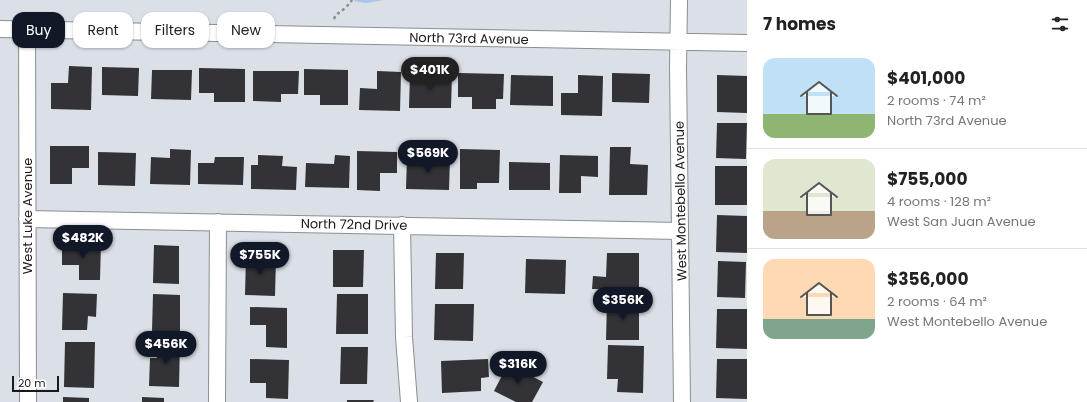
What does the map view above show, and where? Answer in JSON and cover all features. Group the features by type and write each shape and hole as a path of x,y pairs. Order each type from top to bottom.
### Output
{"street":[{"name":"West Montebello Avenue","path":"679,0 678,68 682,402"},
{"name":"North 73rd Avenue","path":"0,29 12,29"},
{"name":"North 73rd Avenue","path":"65,30 747,43"},
{"name":"West Luke Avenue","path":"26,48 28,402"},
{"name":"North 72nd Drive","path":"27,219 680,231"},
{"path":"217,402 218,222"},
{"path":"402,225 404,337 409,402"}],"path":[{"path":"334,19 338,12 344,9 352,0"}],"shaded area":[{"path":"354,0 384,0 366,3"}],"building":[{"path":"69,66 92,67 91,110 51,109 51,83 68,83"},
{"path":"102,67 139,68 138,96 102,95"},
{"path":"199,68 245,69 245,102 214,102 214,93 199,93"},
{"path":"304,69 348,70 348,105 320,105 320,95 304,95"},
{"path":"152,70 192,70 191,100 151,99"},
{"path":"253,71 299,71 298,94 281,94 281,102 253,101"},
{"path":"377,71 401,72 400,111 359,110 360,88 377,89"},
{"path":"410,73 452,74 451,108 409,108"},
{"path":"458,73 504,74 503,99 496,99 496,109 472,109 472,97 458,97"},
{"path":"612,73 650,74 649,103 612,102"},
{"path":"511,75 553,76 553,106 510,105"},
{"path":"578,75 603,76 602,116 561,115 561,93 578,93"},
{"path":"717,75 747,76 747,113 717,112"},
{"path":"717,123 747,123 746,159 716,158"},
{"path":"50,146 89,146 89,168 72,168 72,184 50,184"},
{"path":"610,147 631,147 630,164 648,165 647,195 609,195"},
{"path":"170,149 191,150 190,185 150,184 151,157 170,158"},
{"path":"460,149 500,150 499,183 477,183 477,189 460,189"},
{"path":"357,151 397,152 397,173 380,173 380,191 357,190"},
{"path":"98,152 136,153 135,186 98,185"},
{"path":"258,155 283,156 282,166 297,167 296,190 251,189 251,165 258,165"},
{"path":"335,155 350,156 349,188 305,187 306,163 334,164"},
{"path":"560,155 598,156 598,177 581,176 581,193 559,193"},
{"path":"215,157 244,157 243,185 198,184 198,163 214,163"},
{"path":"407,157 450,158 449,190 406,189"},
{"path":"509,162 550,163 550,190 509,190"},
{"path":"715,166 747,166 747,205 715,205"},
{"path":"717,215 747,216 747,253 716,252"},
{"path":"62,242 101,243 100,280 79,280 79,265 62,265"},
{"path":"154,245 179,246 179,284 153,283"},
{"path":"333,250 364,250 363,287 333,287"},
{"path":"436,253 464,253 463,289 435,289"},
{"path":"607,253 639,253 639,290 592,289 593,276 606,277"},
{"path":"246,257 276,258 275,296 245,295"},
{"path":"526,259 566,260 565,294 525,293"},
{"path":"718,261 746,262 745,298 717,297"},
{"path":"63,293 97,294 96,317 88,316 87,330 62,330"},
{"path":"153,294 180,295 180,332 152,331"},
{"path":"337,294 368,294 368,334 336,334"},
{"path":"607,301 639,301 639,340 606,340"},
{"path":"435,304 474,304 473,341 434,340"},
{"path":"250,307 287,308 287,348 266,347 266,325 250,325"},
{"path":"717,309 747,309 747,349 716,348"},
{"path":"157,340 180,341 179,387 149,386 150,358 157,358"},
{"path":"65,342 95,342 94,388 64,387"},
{"path":"608,345 644,346 643,393 617,392 618,379 607,379"},
{"path":"341,347 368,347 367,384 340,384"},
{"path":"250,359 289,360 288,399 266,398 266,383 250,383"},
{"path":"488,359 489,377 481,378 481,391 442,393 441,361"},
{"path":"717,359 747,359 747,399 716,398"},
{"path":"508,364 543,382 532,402 516,402 494,391"},
{"path":"63,397 89,398 89,402 63,402"},
{"path":"142,397 164,398 164,402 142,402"},
{"path":"347,400 374,400 373,402 347,402"}]}
